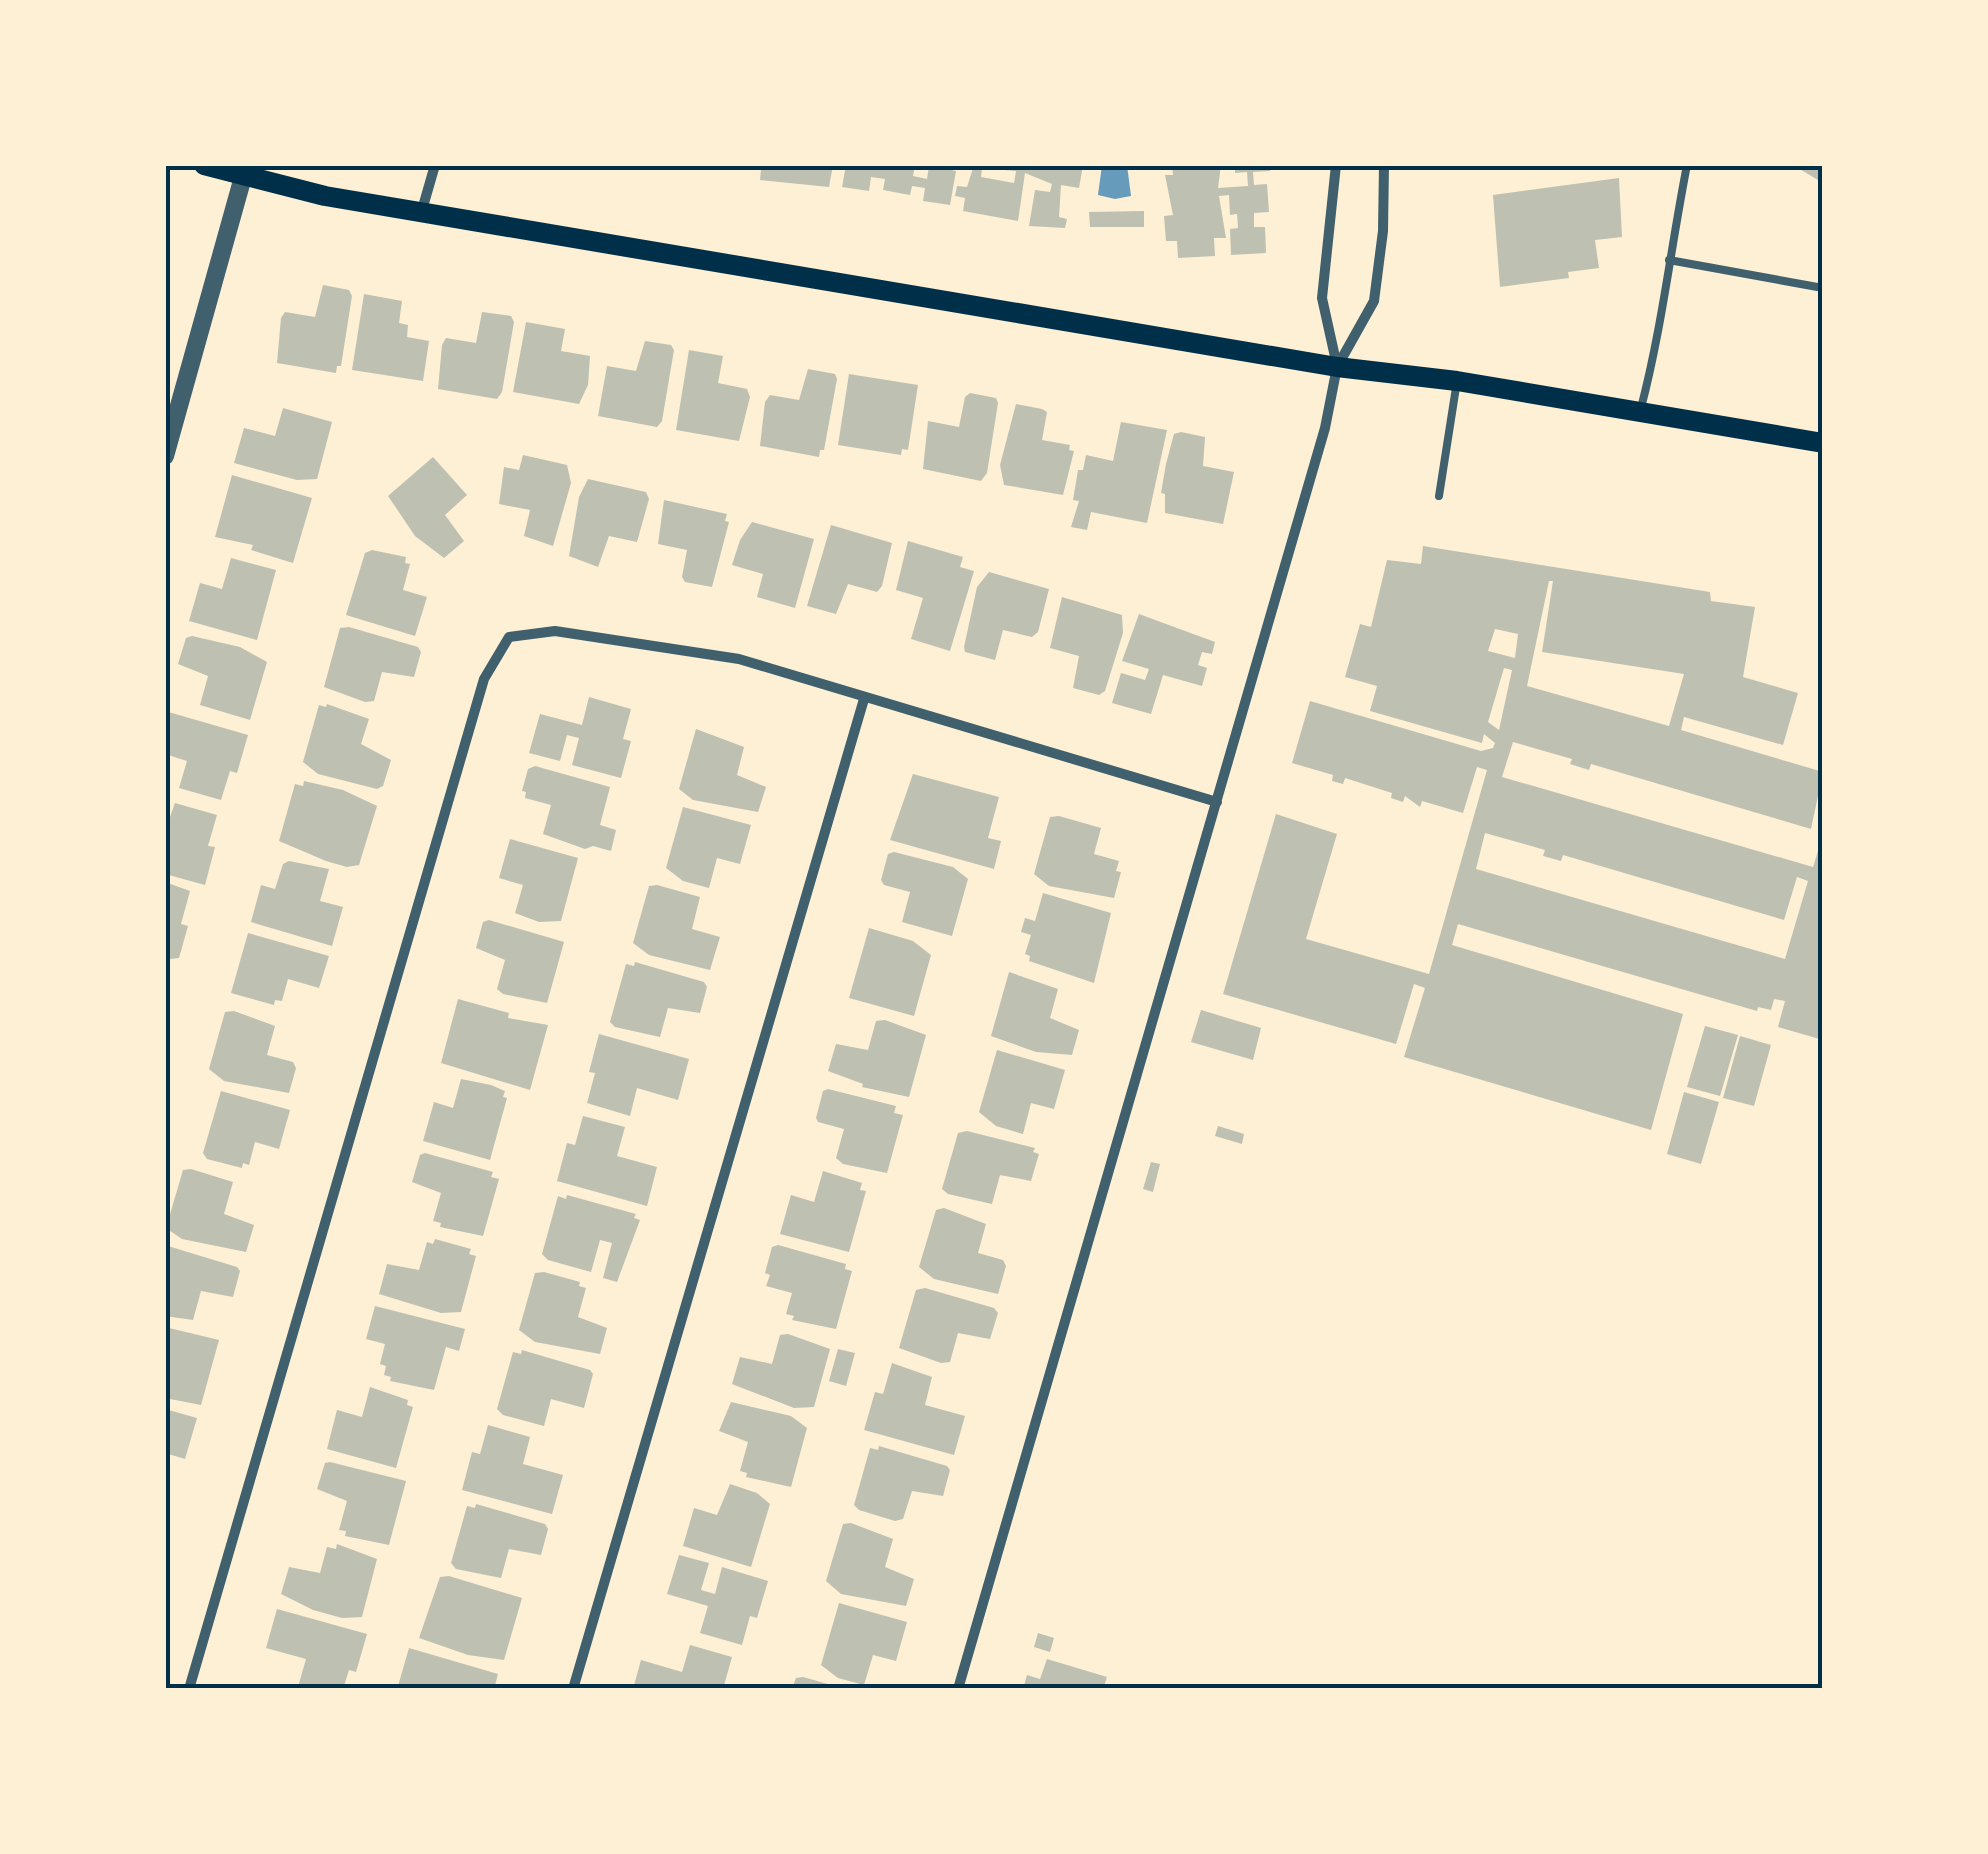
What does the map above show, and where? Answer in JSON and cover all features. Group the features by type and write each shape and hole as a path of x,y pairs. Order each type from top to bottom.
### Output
{"main road":[{"path":"204,165 326,196 1337,367 1457,382 1823,442"}],"street":[{"path":"422,210 435,165"},
{"path":"1336,165 1322,298 1337,367"},
{"path":"958,1689 1325,428 1337,367 1374,301 1384,232 1384,165"},
{"path":"165,456 243,177"},
{"path":"189,1689 484,679 509,637 555,631 739,659 1217,802"},
{"path":"574,1689 864,699"}],"lane":[{"path":"1640,412 1660,336 1668,260 1687,165"},
{"path":"1668,260 1823,288"},
{"path":"1440,496 1457,382"}],"water":[{"path":"1102,165 1127,165 1131,196 1115,199 1098,195"}],"building":[{"path":"747,165 833,165 829,187 760,180 761,170"},
{"path":"846,165 873,165 886,170 887,165 915,165 913,176 927,179 929,166 956,171 950,205 923,201 925,188 912,186 910,195 883,190 885,179 871,177 869,191 842,187"},
{"path":"974,165 1083,165 1079,188 1061,185 1059,217 1067,219 1065,228 1029,226 1035,190 1050,192 1052,184 1025,173 1018,221 963,211 965,198 955,196 957,186 967,187","holes":["982,168 1016,171 1014,183 981,177"]},
{"path":"1172,165 1221,165 1218,188 1248,186 1247,172 1235,173 1235,165 1270,165 1270,171 1253,172 1254,185 1267,184 1269,212 1254,213 1254,227 1265,227 1266,253 1231,255 1230,229 1238,228 1237,214 1230,215 1229,195 1219,196 1226,238 1214,238 1215,256 1178,258 1177,241 1166,241 1164,216 1173,215 1165,175 1173,175"},
{"path":"1793,165 1823,165 1823,183"},
{"path":"1619,178 1622,237 1595,240 1599,268 1568,272 1569,278 1500,287 1493,195"},
{"path":"1144,211 1144,227 1090,227 1089,212"},
{"path":"323,285 349,290 352,296 341,366 337,366 336,373 277,363 281,318 285,312 315,317"},
{"path":"364,294 402,301 399,323 408,325 407,337 429,341 423,381 352,370"},
{"path":"482,312 511,316 514,322 502,392 497,399 438,389 446,338 476,343"},
{"path":"526,322 565,329 561,351 590,356 588,385 579,404 513,392"},
{"path":"645,341 671,345 674,350 662,421 657,427 598,416 607,366 636,371"},
{"path":"689,350 723,356 718,383 747,389 750,397 739,441 676,430"},
{"path":"808,369 835,374 837,379 824,450 820,450 819,457 760,446 765,402 770,395 799,400"},
{"path":"849,374 918,385 908,450 902,449 901,455 838,445"},
{"path":"970,393 996,398 998,403 987,473 981,481 923,469 928,421 959,427 965,397"},
{"path":"1016,404 1047,412 1042,440 1070,445 1069,450 1074,451 1063,495 1004,485 1000,465"},
{"path":"283,408 332,422 317,479 297,480 234,463 244,428 275,436"},
{"path":"1121,422 1167,430 1147,523 1091,512 1087,530 1071,527 1079,501 1073,500 1078,470 1083,470 1086,455 1113,461"},
{"path":"1174,434 1205,437 1203,466 1234,472 1223,524 1165,513 1165,494 1161,493 1166,464"},
{"path":"523,455 567,465 571,483 553,546 524,536 530,510 499,504 504,467 519,470"},
{"path":"433,457 467,495 445,515 464,541 444,558 415,536 388,496"},
{"path":"232,475 312,498 293,563 251,550 253,545 215,537"},
{"path":"588,479 646,492 649,499 637,542 609,536 598,567 569,556 579,497"},
{"path":"664,500 727,514 725,521 729,522 712,587 685,582 682,577 687,550 658,544"},
{"path":"752,522 814,539 795,608 757,597 763,574 732,565 740,540"},
{"path":"831,525 892,543 882,586 877,592 848,584 836,614 807,606"},
{"path":"908,541 963,557 960,567 974,571 950,651 911,639 923,598 896,590"},
{"path":"1423,546 1710,592 1711,601 1755,607 1743,677 1798,693 1783,745 1684,717 1681,730 1823,772 1811,829 1591,764 1589,770 1570,764 1572,759 1513,742 1502,777 1813,867 1823,835 1823,1040 1778,1027 1785,1001 1774,999 1771,1010 1758,1007 1757,1011 1458,924 1452,945 1683,1014 1651,1130 1404,1057 1425,988 1414,984 1396,1044 1223,994 1276,814 1337,834 1306,939 1429,974 1487,770 1477,767 1463,813 1422,801 1420,807 1405,796 1403,802 1391,798 1392,793 1345,778 1343,784 1332,781 1333,775 1292,763 1310,701 1481,751 1493,748 1495,743 1484,734 1482,743 1370,711 1377,686 1345,677 1360,624 1371,627 1387,560 1421,564","holes":["1549,581 1553,581 1542,652 1684,674 1669,726 1527,686","1495,629 1518,634 1515,658 1488,651","1504,668 1512,670 1499,730 1488,722","1485,833 1545,850 1543,856 1561,861 1563,855 1784,920 1797,877 1808,881 1785,959 1476,869"]},
{"path":"372,550 406,557 405,563 410,564 403,590 427,597 415,636 346,615 365,553"},
{"path":"231,558 276,570 257,640 189,621 200,583 222,589"},
{"path":"989,572 1049,589 1038,632 1032,637 1003,630 995,660 965,652 964,647 977,587"},
{"path":"1062,597 1122,615 1123,633 1105,691 1099,695 1073,688 1079,656 1050,648"},
{"path":"1139,614 1215,642 1212,654 1202,652 1198,665 1207,668 1202,686 1163,675 1151,714 1112,703 1121,673 1145,680 1149,669 1122,661"},
{"path":"349,627 418,647 421,652 414,677 382,672 374,701 365,702 324,687 340,628"},
{"path":"186,638 240,647 267,662 250,720 200,705 208,676 178,664"},
{"path":"589,697 631,709 623,739 631,741 621,778 572,765 579,738 567,735 560,761 529,753 540,714 582,725"},
{"path":"327,704 369,719 361,744 391,760 383,786 377,789 318,774 303,762 319,705"},
{"path":"165,711 248,735 237,773 230,771 221,800 179,788 187,761 165,754"},
{"path":"696,729 744,747 737,775 766,787 758,812 693,800 679,789"},
{"path":"535,766 610,787 600,825 616,830 611,851 593,846 585,849 543,834 551,805 525,798 526,792 522,791 528,769"},
{"path":"913,774 999,797 988,838 1001,841 994,869 890,840"},
{"path":"304,781 343,790 377,806 359,865 347,867 326,861 279,841 295,784 303,786"},
{"path":"175,803 217,815 208,846 215,847 205,885 165,874 165,831"},
{"path":"683,807 751,825 740,864 717,858 709,888 683,881 666,868"},
{"path":"1050,817 1101,828 1094,854 1119,861 1116,871 1121,872 1114,898 1049,886 1034,874"},
{"path":"510,839 578,858 561,921 539,922 515,913 523,885 499,878"},
{"path":"894,852 953,867 968,879 952,936 902,922 910,892 884,885 881,880 888,854"},
{"path":"289,861 329,869 320,901 343,907 332,946 251,922 261,885 275,889 283,864"},
{"path":"165,882 190,891 181,924 188,926 179,958 165,958"},
{"path":"649,886 700,897 692,929 720,937 710,970 649,955 633,943"},
{"path":"1043,893 1111,913 1094,983 1029,961 1030,956 1025,954 1031,935 1021,932 1025,918 1035,921"},
{"path":"489,920 564,942 547,1003 503,994 497,989 505,960 476,948 483,922"},
{"path":"869,928 913,941 931,955 914,1016 849,998"},
{"path":"248,933 329,956 319,988 288,979 282,1001 275,1000 274,1005 231,993"},
{"path":"635,962 704,982 707,987 700,1013 668,1008 660,1037 615,1027 610,1022 626,964 634,966"},
{"path":"1009,972 1058,989 1050,1018 1079,1030 1072,1055 1036,1052 991,1036"},
{"path":"458,999 509,1013 508,1018 548,1025 530,1090 441,1063"},
{"path":"1201,1010 1261,1028 1253,1060 1191,1042"},
{"path":"234,1011 275,1026 267,1055 293,1062 296,1068 289,1093 224,1081 209,1069 225,1012"},
{"path":"885,1020 926,1035 909,1097 862,1087 863,1084 828,1071 836,1044 868,1050 876,1021"},
{"path":"1705,1026 1738,1035 1720,1096 1687,1087"},
{"path":"599,1034 689,1059 678,1100 637,1088 630,1116 587,1103 595,1073 589,1072"},
{"path":"1740,1036 1771,1045 1754,1106 1723,1098"},
{"path":"997,1050 1065,1070 1054,1109 1031,1103 1023,1134 996,1126 979,1112"},
{"path":"461,1079 505,1091 503,1097 507,1098 490,1160 423,1141 434,1102 453,1108"},
{"path":"221,1091 290,1110 279,1149 255,1142 249,1165 243,1163 242,1168 207,1159 203,1153"},
{"path":"823,1091 896,1106 894,1113 903,1115 887,1173 843,1164 836,1158 844,1129 816,1118"},
{"path":"1684,1092 1719,1102 1701,1164 1667,1154"},
{"path":"583,1116 625,1127 617,1156 657,1167 647,1206 557,1181 567,1143 575,1145"},
{"path":"1218,1126 1244,1134 1242,1144 1215,1136"},
{"path":"967,1131 1035,1148 1033,1152 1039,1154 1031,1181 1000,1175 992,1204 948,1194 942,1189 958,1133"},
{"path":"425,1153 493,1172 491,1177 499,1179 483,1236 440,1227 441,1223 433,1221 441,1193 412,1182 420,1155"},
{"path":"1151,1162 1160,1164 1153,1192 1143,1189"},
{"path":"183,1170 233,1182 224,1214 254,1225 246,1252 182,1239 166,1228"},
{"path":"823,1171 862,1183 860,1190 866,1191 849,1252 780,1234 791,1195 814,1202"},
{"path":"567,1195 636,1214 634,1218 640,1220 617,1282 603,1278 612,1243 600,1240 591,1272 548,1260 542,1254 558,1196 566,1199"},
{"path":"944,1208 986,1224 978,1253 1003,1260 1006,1266 998,1294 934,1279 919,1267 936,1210"},
{"path":"435,1239 471,1249 469,1254 476,1256 461,1312 441,1313 379,1294 387,1264 419,1270 427,1242 433,1244"},
{"path":"778,1245 846,1264 845,1269 852,1271 836,1329 792,1320 794,1316 786,1314 792,1293 766,1286 772,1247"},
{"path":"168,1246 237,1267 240,1271 233,1297 201,1291 193,1320 165,1316"},
{"path":"535,1273 580,1282 579,1286 586,1288 578,1317 607,1328 600,1354 535,1342 519,1330"},
{"path":"925,1288 994,1308 998,1313 990,1339 958,1333 950,1362 941,1363 899,1348 916,1290"},
{"path":"375,1306 465,1329 459,1351 446,1347 434,1390 390,1381 391,1377 384,1375 386,1366 380,1364 385,1344 366,1339"},
{"path":"165,1327 219,1340 201,1405 165,1398"},
{"path":"788,1334 830,1349 814,1407 794,1408 732,1384 740,1357 772,1364 780,1335"},
{"path":"838,1349 855,1353 846,1386 829,1381"},
{"path":"522,1350 590,1370 593,1374 584,1408 551,1399 544,1426 503,1415 497,1409 513,1352 521,1354"},
{"path":"892,1363 932,1377 925,1405 965,1416 954,1455 864,1430 875,1392 883,1394"},
{"path":"370,1387 408,1400 407,1405 413,1407 396,1468 327,1449 337,1410 362,1417"},
{"path":"731,1402 791,1416 807,1428 791,1487 746,1477 747,1473 740,1471 748,1442 719,1431"},
{"path":"165,1409 197,1418 185,1459 165,1453"},
{"path":"488,1425 530,1437 523,1464 563,1475 552,1514 462,1490 472,1452 480,1454"},
{"path":"879,1446 947,1466 950,1470 943,1496 912,1491 903,1519 895,1521 859,1510 854,1505 870,1448 878,1450"},
{"path":"325,1463 406,1481 389,1545 345,1536 346,1531 339,1530 347,1501 317,1489"},
{"path":"730,1484 757,1493 770,1504 751,1567 683,1546 694,1508 717,1515"},
{"path":"476,1504 545,1524 548,1529 541,1555 509,1549 501,1578 456,1569 451,1563 467,1506 475,1508"},
{"path":"851,1523 893,1539 885,1567 914,1579 906,1606 841,1594 826,1581 843,1524"},
{"path":"337,1544 377,1559 362,1617 342,1618 313,1610 281,1594 289,1567 320,1573 327,1547 336,1549"},
{"path":"679,1555 709,1563 701,1590 715,1594 722,1567 768,1581 757,1618 750,1616 742,1645 700,1633 708,1606 667,1594"},
{"path":"449,1576 522,1598 504,1660 468,1655 419,1638 440,1577"},
{"path":"839,1603 907,1622 896,1661 873,1655 864,1685 838,1678 821,1665"},
{"path":"277,1609 367,1634 356,1672 349,1670 343,1689 298,1687 306,1659 266,1648"},
{"path":"1038,1633 1054,1638 1050,1652 1034,1647"},
{"path":"690,1645 732,1657 723,1689 633,1689 641,1660 682,1672"},
{"path":"409,1648 498,1674 494,1689 404,1689 398,1686"},
{"path":"1047,1659 1107,1677 1103,1689 1023,1689 1027,1675 1040,1679"},
{"path":"796,1678 842,1689 792,1689"}]}
